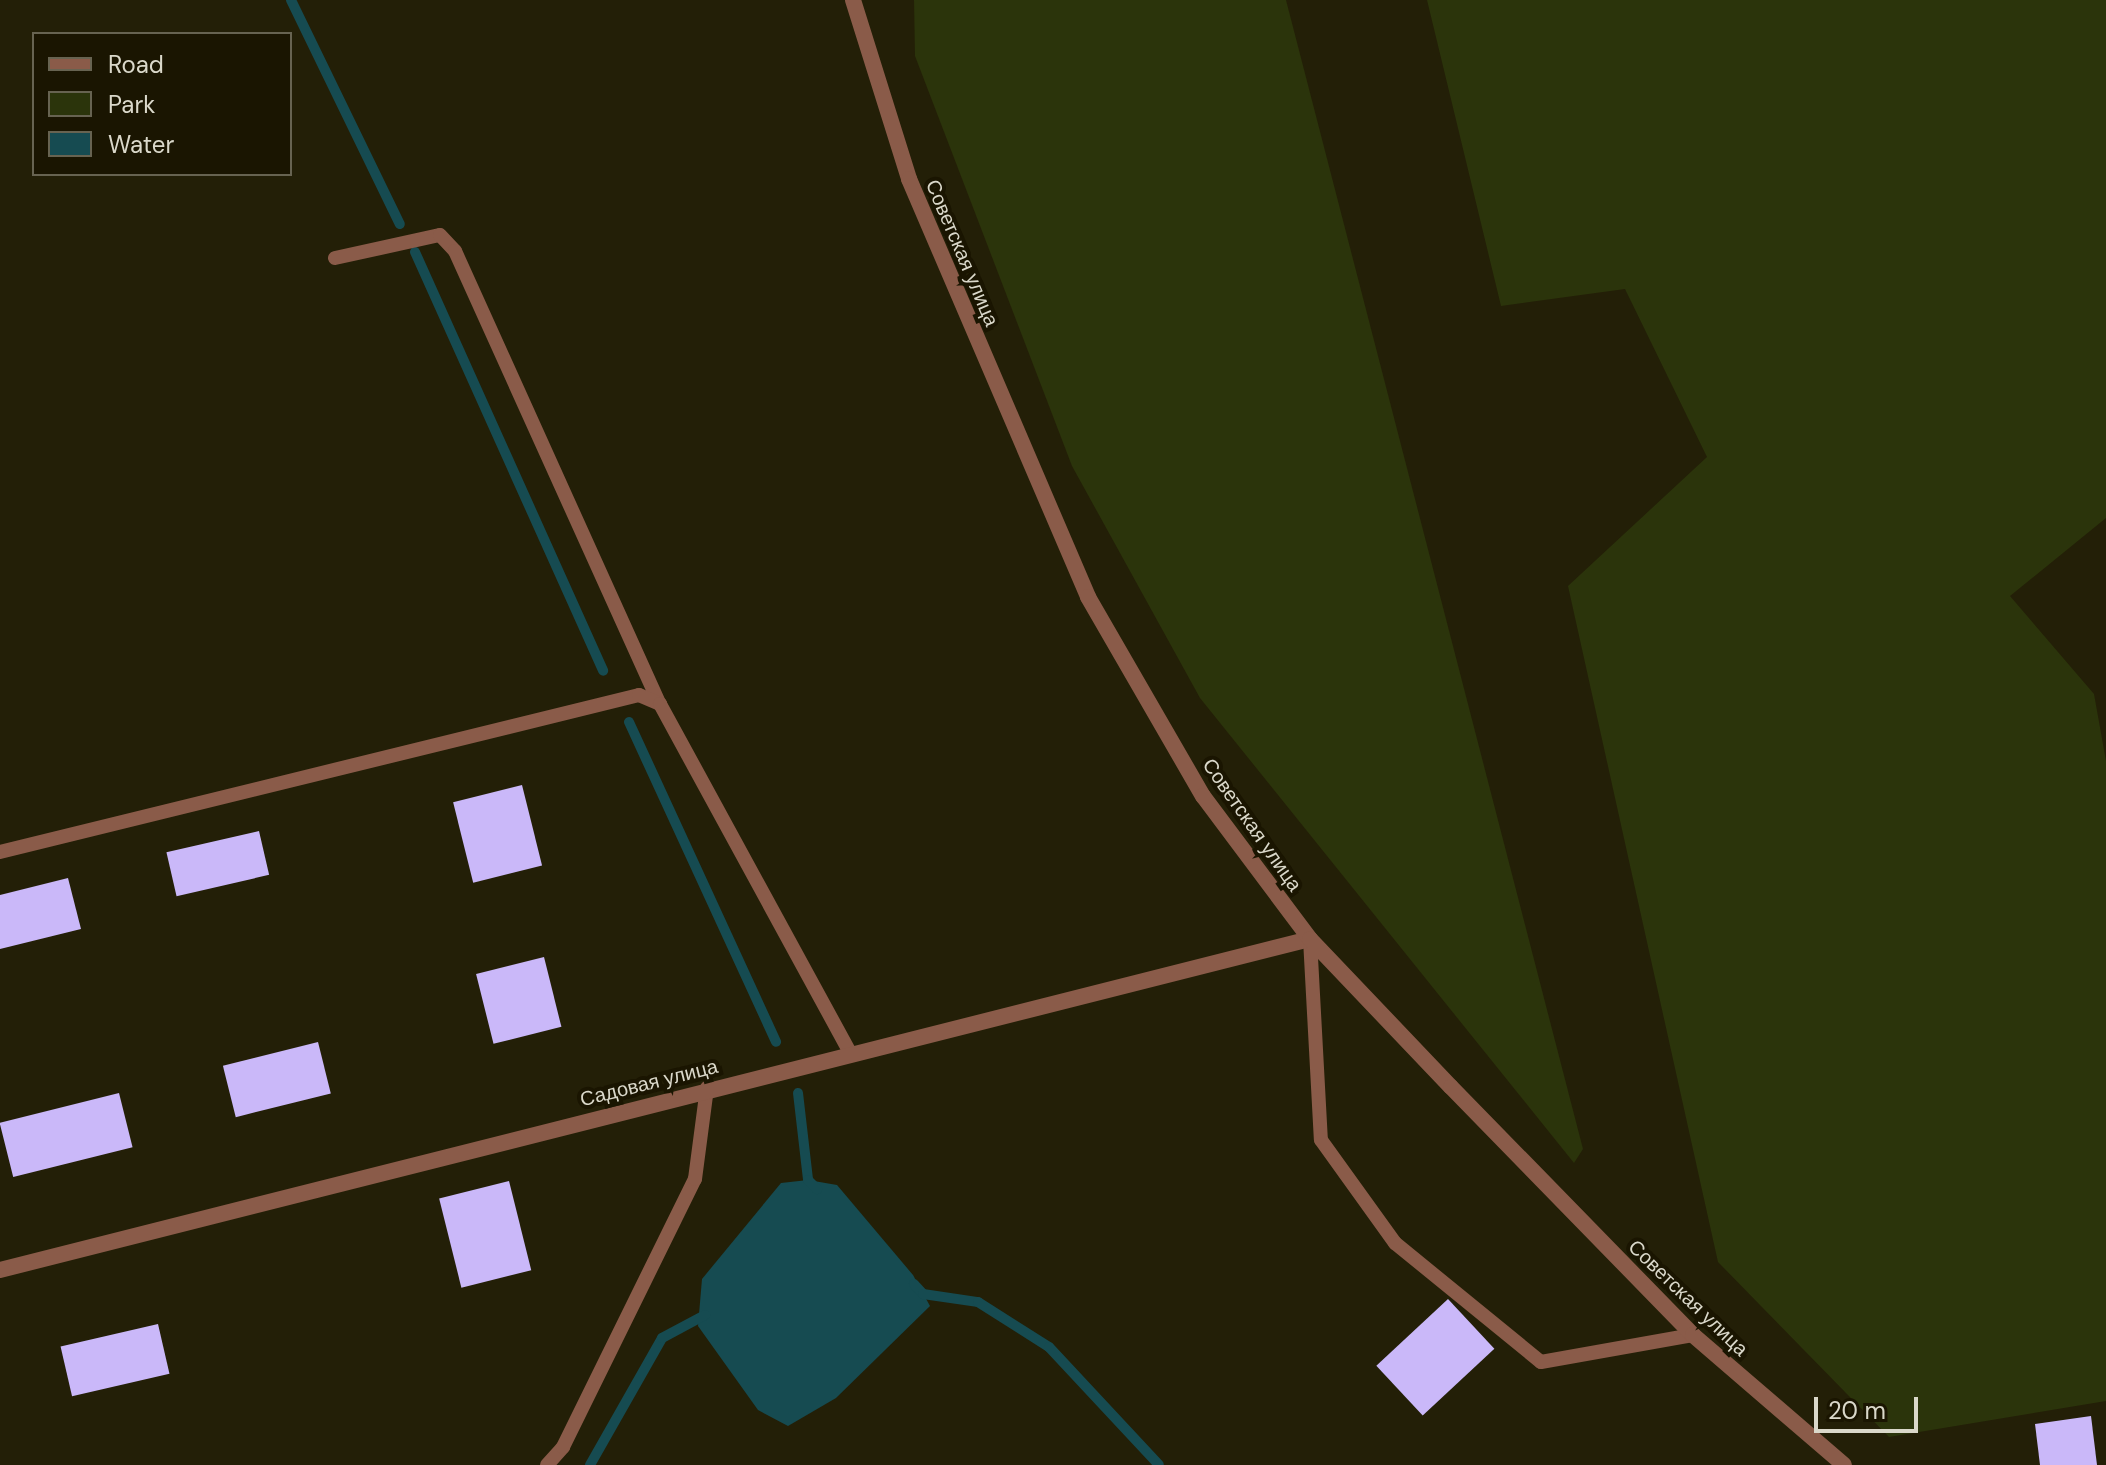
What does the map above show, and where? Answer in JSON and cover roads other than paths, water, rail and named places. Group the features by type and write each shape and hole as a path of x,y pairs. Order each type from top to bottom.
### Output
{"street":[{"name":"Советская улица","path":"853,0 909,179 1088,597 1203,796 1310,939 1693,1335 1844,1465"},
{"name":"Садовая улица","path":"0,1270 707,1088 1310,939"}],"lane":[{"path":"335,258 440,235 455,251 660,704 850,1053"},
{"path":"0,852 551,713 639,695 660,704"},
{"path":"1310,939 1321,1140 1395,1243 1541,1362 1693,1335"},
{"path":"547,1465 563,1447 695,1179 707,1088"}],"water":[{"path":"808,1180 837,1185 913,1275 930,1306 836,1398 788,1426 758,1410 698,1326 702,1279 781,1183"}],"waterway":[{"path":"291,0 400,224"},
{"path":"415,252 603,671"},
{"path":"629,722 776,1042"},
{"path":"798,1093 808,1180 817,1189"},
{"path":"914,1284 923,1294 978,1302 1049,1347 1159,1465"},
{"path":"590,1465 662,1338 705,1315"}]}
